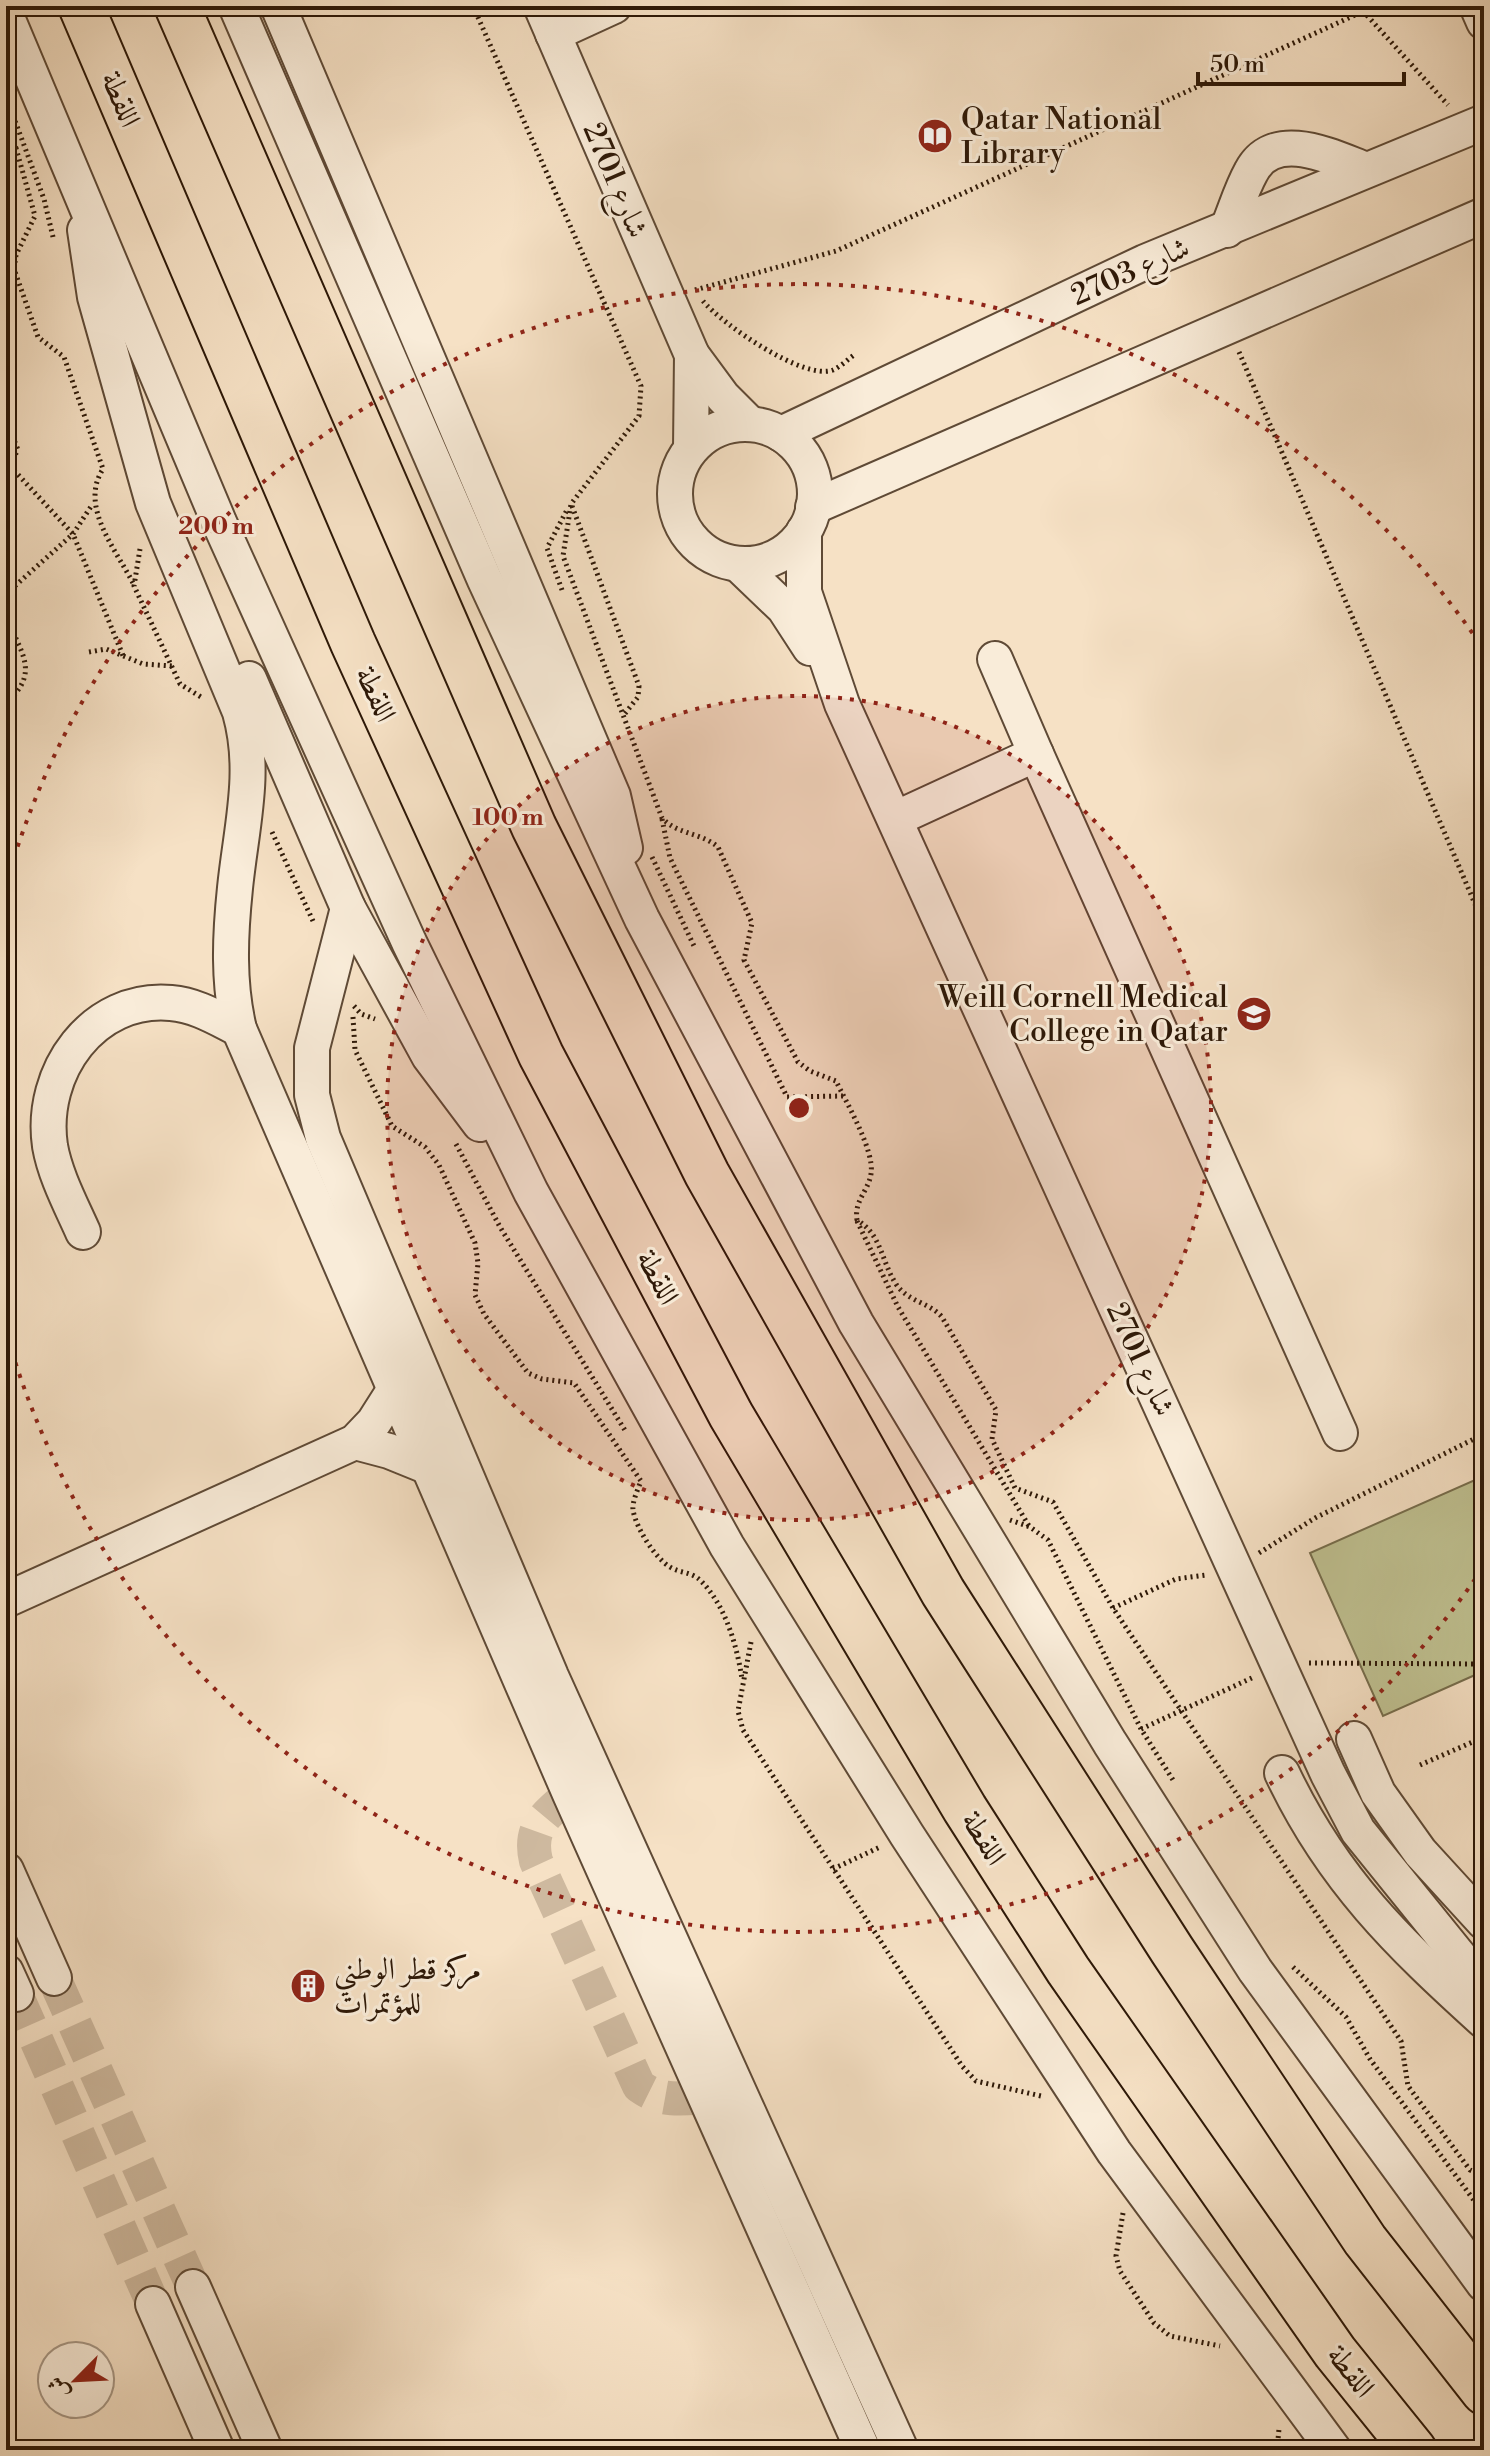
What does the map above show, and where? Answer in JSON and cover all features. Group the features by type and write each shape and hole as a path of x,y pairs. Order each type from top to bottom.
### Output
{"main road":[{"path":"73,6 102,54"},
{"name":"اللقطة","path":"81,6 353,643 541,1055 731,1415 965,1809 1068,1970 1335,2352 1414,2450"},
{"path":"177,6 534,827 593,951 738,1231 943,1592 1055,1768 1365,2240 1484,2392"}],"street":[{"path":"236,6 484,578 642,919 856,1323 1110,1743 1255,1970 1484,2284"},
{"path":"278,6 613,796 642,919"},
{"path":"547,20 614,6"},
{"path":"1477,6 1484,22"},
{"name":"اللقطة","path":"6,15 219,522 409,942 531,1192 727,1546 907,1835 1114,2152 1334,2450"},
{"name":"شارع 2701","path":"547,20 692,355 717,390 765,429"},
{"name":"شارع 2703","path":"765,429 1364,169 1474,126"},
{"path":"1227,230 1252,168 1273,153 1305,148 1364,169"},
{"path":"76,176 95,297 153,503 348,908 429,1056 531,1192"},
{"path":"809,519 1229,327 1484,215"},
{"name":"شارع 2701","path":"691,448 692,355"},
{"path":"728,425 765,429 797,448 809,465 814,486 809,519 792,546 776,557 738,564 717,558 699,546 684,530 677,509 675,488 680,467 691,448 708,434 728,425"},
{"name":"شارع 2701","path":"809,519 804,592 842,704 1278,1666 1358,1831 1484,1987"},
{"name":"شارع 2701","path":"738,564 784,608 842,704"},
{"path":"995,659 1340,1433"},
{"path":"250,707 247,810 235,887 230,956 239,1029 851,2443"},
{"path":"895,819 1036,754"},
{"path":"348,908 312,1048 312,1095 323,1138 551,1676 901,2450"},
{"path":"83,1232 55,1165 50,1145 50,1106 60,1068 92,1026 122,1009 157,1002 192,1006 239,1029"},
{"path":"6,1600 355,1442 374,1422 395,1389"},
{"path":"355,1442 426,1466"},
{"path":"1354,1739 1378,1793 1420,1852 1484,1922"},
{"path":"1282,1773 1305,1822 1376,1919 1484,2021"},
{"path":"6,1870 54,1978"},
{"path":"193,2287 265,2450"},
{"path":"153,2304 217,2450"}],"path":[{"path":"473,6 641,386 639,416 571,504 547,548 566,603"},
{"path":"695,290 836,251 1375,6"},
{"path":"1363,11 1446,102 1474,126"},
{"path":"6,141 16,148 35,216 16,255 14,269 38,337 64,357 103,469 94,483 93,504 134,586"},
{"path":"691,281 695,290 732,327 778,355 813,371 832,370 854,355"},
{"path":"1229,327 1484,925"},
{"path":"6,419 18,450 8,468 73,534 124,658"},
{"path":"6,594 73,534 93,504"},
{"path":"571,504 563,556 662,818 670,858 787,1097"},
{"path":"571,504 639,686 638,697 623,716"},
{"path":"6,616 27,668 24,687 6,703"},
{"path":"89,652 106,649 143,664 172,666"},
{"path":"662,818 673,830 707,838 718,847 752,923 744,960 798,1062 810,1071 836,1081 871,1158 871,1175 855,1207 857,1220 898,1307 1030,1527"},
{"path":"647,844 700,959"},
{"path":"352,1004 355,1050 392,1126 425,1147 439,1165 475,1243 478,1263 475,1295 484,1314 528,1373 542,1379 574,1383 588,1400 641,1481 633,1508 639,1524 661,1560 673,1569 690,1572 704,1584 736,1641 743,1683"},
{"path":"778,1100 787,1097 843,1096"},
{"path":"857,1220 876,1238 896,1284 912,1300 934,1309 942,1317 996,1410 998,1418 992,1439 1015,1488 1053,1502 1113,1608 1401,2041 1408,2086 1470,2170 1484,2176"},
{"path":"500,1227 633,1443"},
{"path":"1113,1608 1176,1579 1233,1567 1315,1518 1484,1434"},
{"path":"1000,1512 1048,1540 1141,1729 1182,1793"},
{"path":"748,1627 751,1640 738,1711 743,1730 962,2066 976,2081 1045,2097"},
{"path":"1278,1666 1484,1664"},
{"path":"1141,1729 1227,1690"},
{"path":"1420,1765 1484,1737"},
{"path":"833,1869 907,1835"},
{"path":"1312,1999 1286,1961 1346,2017 1370,2059 1484,2214"},
{"path":"1119,2198 1123,2211 1116,2256 1120,2271 1154,2323 1170,2336 1225,2347"},
{"path":"1277,2450 1281,2416"}],"green space":[{"path":"1484,1476 1484,1671 1383,1716 1310,1553"}],"tunnel":[{"path":"570,1794 541,1823 534,1840 536,1861 639,2086 663,2097 706,2097"},
{"path":"54,1978 193,2287"},
{"path":"16,1994 153,2304"}],"place":[{"name":"Qatar National Library","path":"935,136"},
{"name":"Weill Cornell Medical College in Qatar","path":"1254,1014"},
{"name":"مركز قطر الوطني للمؤتمرات","path":"308,1986"}]}
